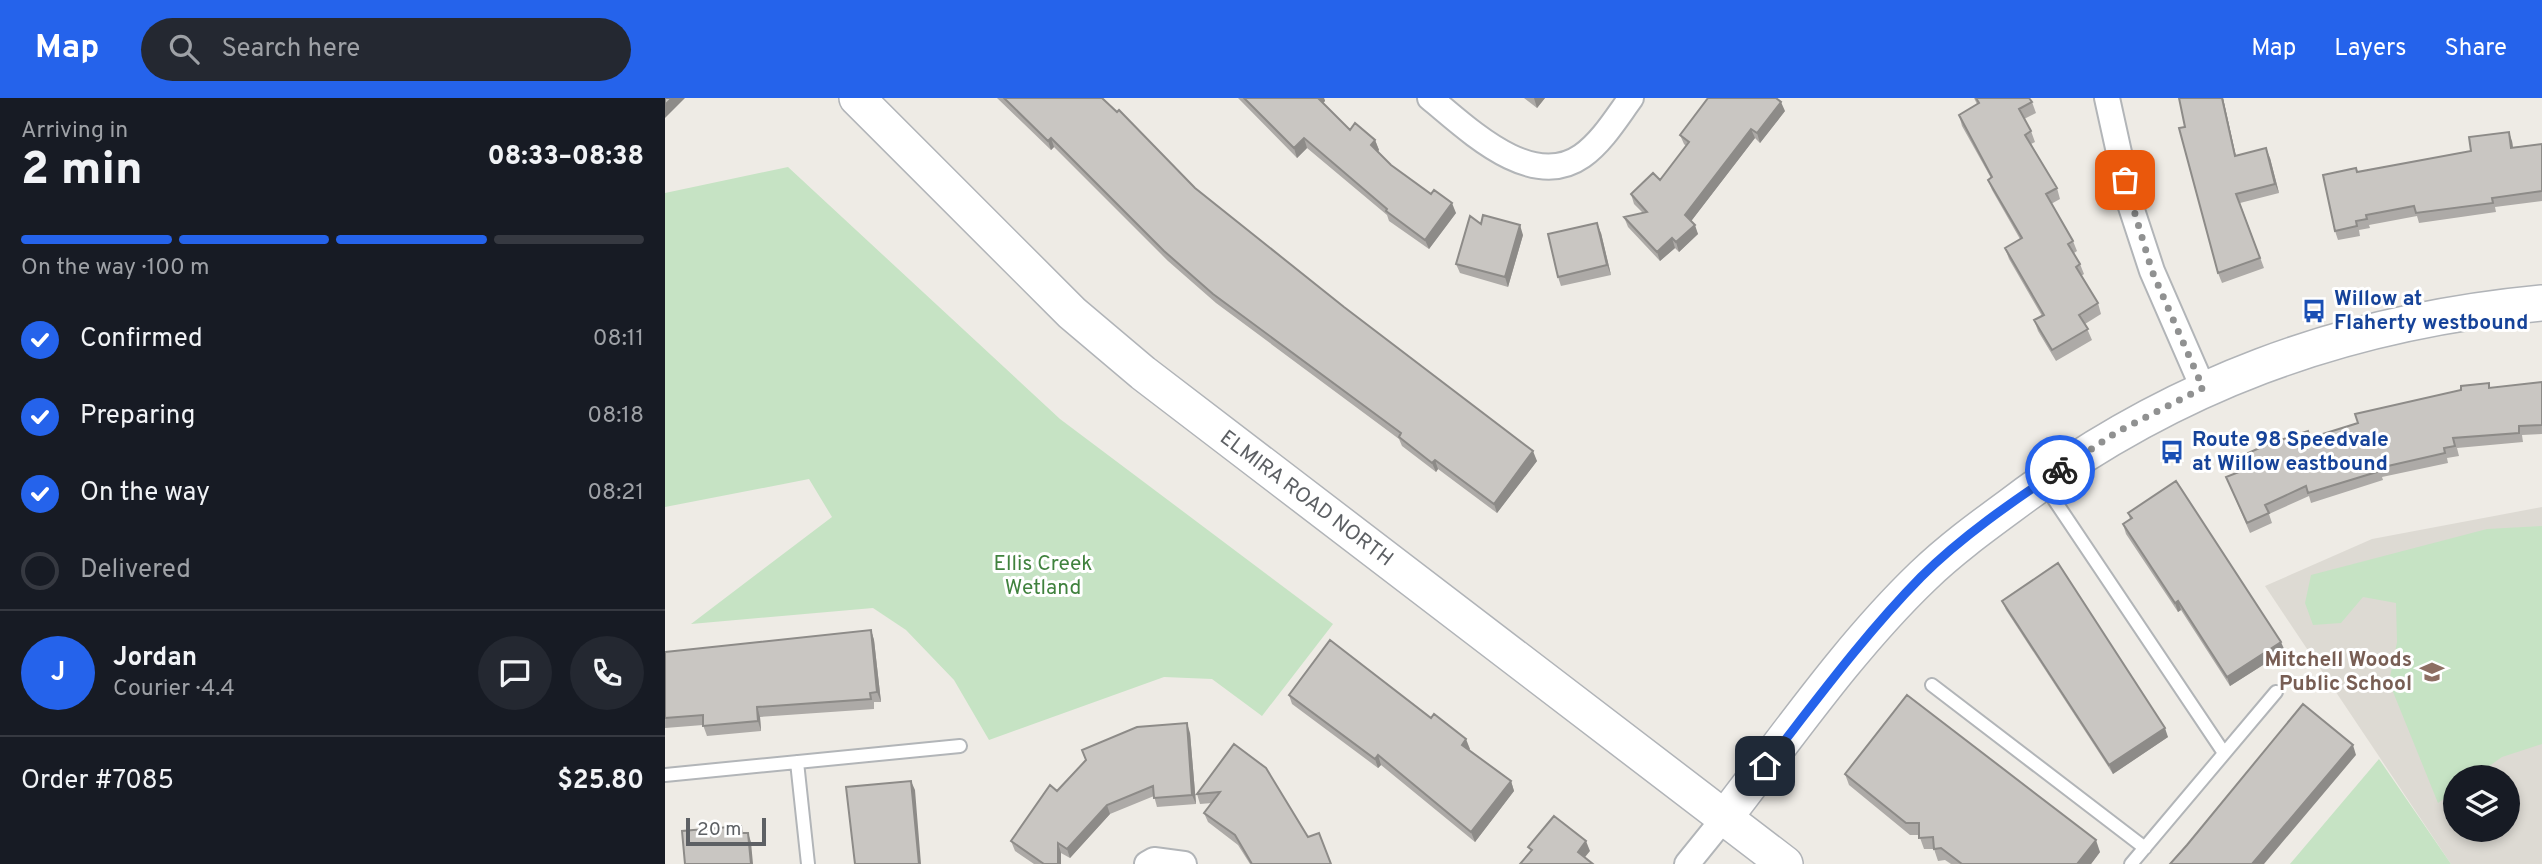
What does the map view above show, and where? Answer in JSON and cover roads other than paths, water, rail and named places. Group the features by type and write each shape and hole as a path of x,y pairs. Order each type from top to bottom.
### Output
{"main road":[{"name":"ELMIRA ROAD NORTH","path":"857,98 1072,313 1143,373 1785,864"},
{"path":"1725,817 1867,637 1924,575 2042,482 2117,432 2203,388 2340,339 2481,309 2542,303"}],"street":[{"path":"1430,98 1512,160 1547,167 1581,157 1606,132 1631,98"},
{"path":"2107,98 2131,207 2152,271 2203,388"},
{"path":"1687,864 1725,817"},
{"path":"1147,864 1154,860 1184,864"}],"lane":[{"path":"2042,482 2224,753"},
{"path":"1932,685 2145,848"},
{"path":"2131,864 2276,692"},
{"path":"665,775 960,746"},
{"path":"797,762 808,864"}],"place":[{"name":"Willow at Flaherty westbound","path":"2314,311"},
{"name":"Route 98 Speedvale at Willow eastbound","path":"2172,452"},
{"name":"Mitchell Woods Public School","path":"2432,672"}],"park label":[{"name":"Ellis Creek Wetland","path":"1043,576"}]}
